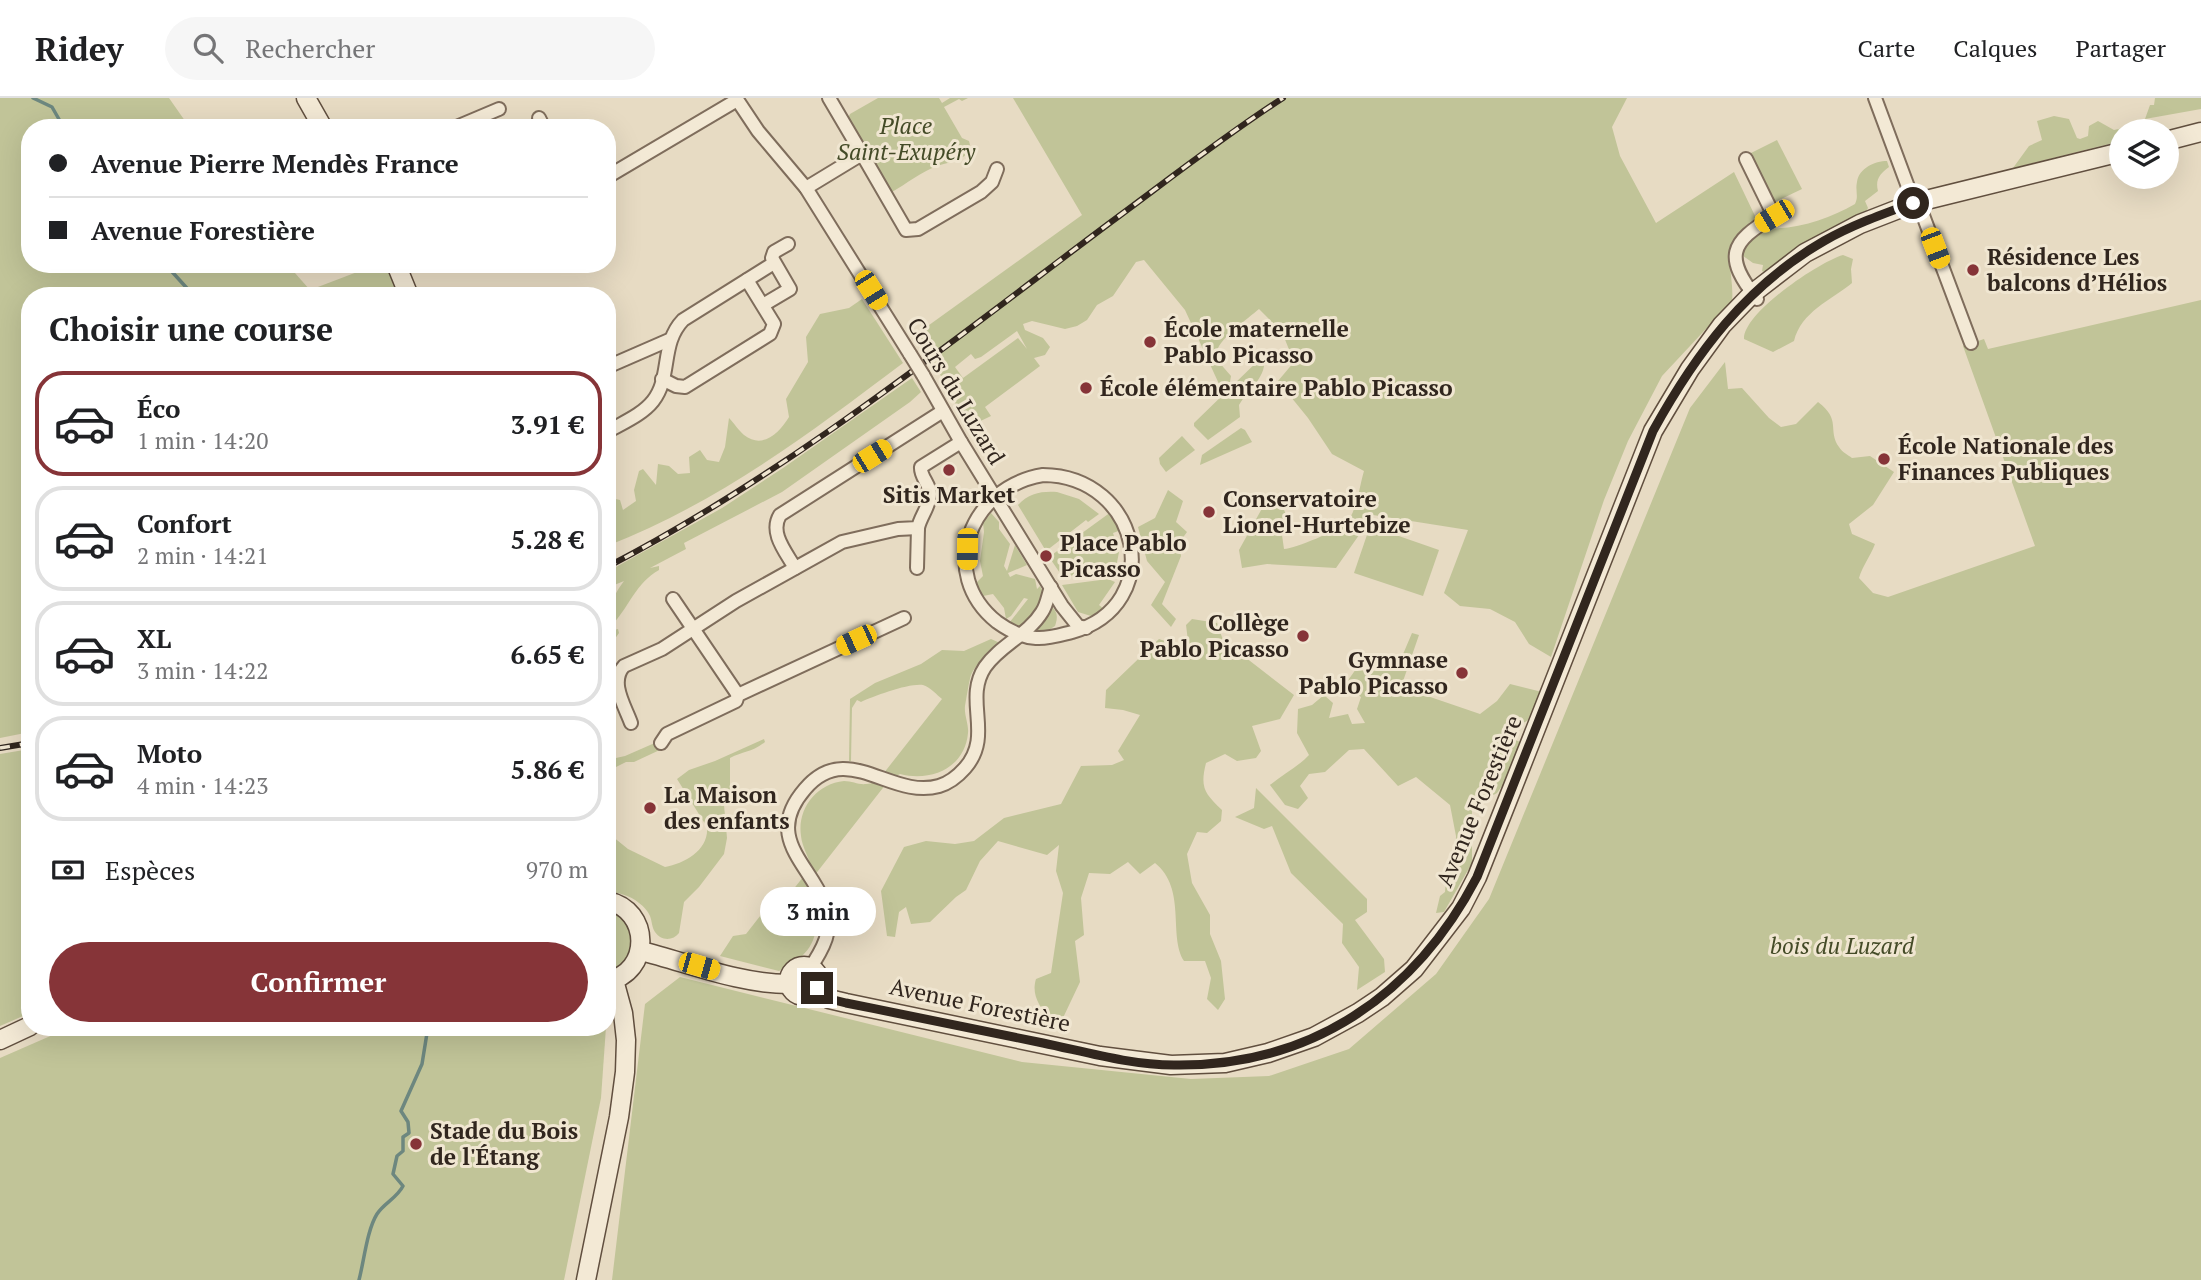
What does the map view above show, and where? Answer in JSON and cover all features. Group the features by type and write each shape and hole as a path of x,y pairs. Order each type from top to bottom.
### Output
{"street":[{"path":"306,98 318,119"},
{"path":"829,98 906,230 918,229 981,192 992,182 997,169"},
{"path":"1875,98 1970,343"},
{"path":"616,172 736,99"},
{"name":"Cours du Luzard","path":"736,99 758,131 806,188 923,375 1062,606 1078,626 1087,628"},
{"path":"475,119 499,109"},
{"path":"2179,138 2201,132"},
{"path":"2179,146 2201,141"},
{"path":"806,188 862,154"},
{"path":"1917,206 2109,155"},
{"path":"1746,159 1774,216 1753,228 1737,248 1736,269 1755,296"},
{"path":"1917,206 2109,163"},
{"name":"Avenue Forestière","path":"817,988 830,999 846,1003 1100,1056 1171,1065 1224,1063 1283,1049 1325,1032 1374,1002 1432,949 1461,908 1477,877 1653,431 1690,369 1703,352 1729,329 1755,296 1827,249 1917,206"},
{"path":"763,305 790,289 772,258 774,252 788,244"},
{"path":"616,427 643,411 658,393 669,340 674,329 683,320 774,263"},
{"path":"662,379 685,387 771,334 774,324 747,280"},
{"path":"616,363 669,340"},
{"path":"795,568 775,531 775,523 780,515 943,411"},
{"path":"916,568 918,528 930,499 930,491 921,474 921,467 961,442"},
{"path":"1056,475 1094,488 1114,506 1129,537 1131,551 1128,580 1113,609 1087,628 1050,637 1020,635 991,617 981,605 968,577 966,563 969,535 982,509 995,496 1023,479 1056,475"},
{"path":"631,723 617,683 620,670 736,601 851,538 918,528"},
{"path":"810,967 824,945 828,914 822,894 798,862 791,845 791,813 798,798 817,779 841,769 863,770 901,786 917,789 937,786 953,779 969,764 979,742 976,692 985,666 1042,612 1051,587"},
{"path":"662,743 667,734 736,701 737,695 673,599"},
{"path":"1050,637 1064,626 1066,620 1062,606"},
{"path":"737,695 904,618"},
{"path":"616,904 633,915 642,938 641,950 631,969 616,978"},
{"path":"641,950 768,984 789,984 799,995 809,995 817,988 817,974 810,967 797,968 790,975 789,984"},
{"path":"586,1280 619,1117 625,1072 624,1027 616,1001"},
{"path":"0,1040 21,1030"}],"green space":[{"path":"0,98 169,98 184,119 21,119 21,273 295,273 307,287 21,287 21,734 0,738"},
{"name":"Place Saint-Exupéry","path":"878,98 939,98 942,103 950,98 968,98 962,101 959,99 944,107 962,138 969,141 971,149 960,159 931,169 892,192 848,118 850,114"},
{"path":"1013,98 1627,98 1612,127 1620,156 1656,223 1734,172 1756,218 1749,223 1751,226 1778,228 1805,224 1831,216 1855,204 1858,177 1868,166 1887,161 1889,167 1879,177 1878,191 1865,201 1868,208 1864,215 1766,273 1762,271 1763,265 1753,263 1732,248 1732,301 1662,376 1628,441 1604,500 1551,657 1529,644 1515,622 1490,609 1460,606 1444,593 1468,530 1373,515 1336,568 1267,564 1242,568 1239,550 1265,503 1281,502 1288,520 1282,535 1284,549 1297,546 1346,523 1355,506 1364,471 1332,454 1308,418 1278,381 1294,362 1282,332 1259,309 1219,345 1217,358 1231,376 1230,382 1219,384 1185,310 1144,260 1136,262 1113,296 1097,305 1087,320 1077,326 1065,329 1032,321 1023,324 1025,330 1043,338 1050,347 1045,355 1034,358 1040,366 985,407 991,416 968,427 918,333 1082,215","holes":["1017,331 1027,349 1018,338 963,378 955,367 971,354 975,359 981,357"]},
{"path":"2155,98 2201,98 2201,109 2145,119 2150,105 2154,105"},
{"path":"2054,116 2069,119 2077,138 2080,139 2088,136 2089,126 2098,121 2109,127 2109,144 2013,168 2029,146 2042,140 2037,121"},
{"path":"1777,140 1802,189 1773,203 1749,154"},
{"path":"1843,255 1853,259 1852,283 1810,314 1794,341 1773,352 1744,339 1747,328 1756,316 1784,290 1817,267"},
{"path":"355,273 390,273 396,287 318,287"},
{"path":"862,299 903,363 797,441 725,488 688,509 616,542 616,499 620,500 623,510 636,501 634,490 639,471 643,469 656,485 658,464 669,466 678,474 690,473 689,457 700,450 707,460 719,462 725,447 729,418 742,433 758,441 770,437 781,428 789,417 786,399 808,362 806,337 820,314 849,308"},
{"name":"bois du Luzard","path":"2201,300 2201,1280 612,1280 645,1004 680,977 1022,1062 1191,1079 1269,1076 1349,1049 1436,974 1489,899 1690,408 1725,362 1728,389 1742,388 1769,418 1781,427 1796,424 1818,402 1830,414 1836,441 1842,450 1852,458 1870,456 1894,472 1873,505 1849,524 1852,534 1875,544 1859,578 1873,593 1888,597 2035,546 1963,346 1984,339 1988,349"},
{"path":"1264,355 1260,376 1239,405 1240,417 1208,440 1194,423"},
{"path":"912,378 921,392 782,492 684,543 686,549 650,568 659,566 659,570 644,581 616,620 616,594 624,581 616,584 616,567 722,508"},
{"path":"1241,428 1252,442 1200,465 1202,455"},
{"path":"1182,436 1195,450 1166,472 1159,458"},
{"path":"1168,490 1183,501 1176,522 1187,532 1179,543 1181,556 1162,604 1176,619 1171,627 1151,605 1165,582 1147,561 1138,527 1155,518"},
{"path":"1057,492 1079,499 1099,514 1088,522 1086,520 1046,551 1018,505 1036,494"},
{"path":"1111,512 1121,530 1113,533 1119,552 1115,573 1062,576 1049,557"},
{"path":"991,513 999,522 999,529 1010,544 1004,566 1007,571 1015,545 1027,565 1008,573 1010,577 1016,574 1035,579 1037,589 1040,586 1044,594 1040,607 1019,628 1009,623 1028,599 1024,598 1006,619 1004,608 993,594 983,596 976,583 983,576 980,561 983,523"},
{"path":"1370,526 1439,550 1423,596 1354,573"},
{"path":"1108,579 1115,582 1099,605 1105,610 1091,616 1078,612 1062,585"},
{"path":"1050,605 1057,615 1055,626 1047,631 1029,630"},
{"path":"1192,619 1217,623 1223,640 1294,695 1280,719 1252,726 1261,751 1256,758 1237,761 1225,754 1206,763 1203,778 1205,789 1222,810 1221,821 1207,833 1197,832 1187,854 1192,883 1210,915 1210,934 1221,961 1225,999 1218,1010 1207,999 1211,978 1205,961 1184,961 1179,950 1171,886 1155,863 1140,874 1128,862 1110,874 1089,873 1081,898 1084,935 1075,941 1080,982 1062,1020 1048,1018 1037,1000 1035,990 1036,979 1051,973 1063,893 1056,871 1059,845 1047,855 998,841 980,861 966,890 930,922 911,924 906,907 899,912 895,937 887,936 881,891 904,847 926,841 955,844 974,841 1004,818 1061,804 1081,766 1112,765 1124,760 1118,751 1140,715 1105,708 1106,690 1159,639 1189,649 1186,625"},
{"path":"1412,633 1419,635 1401,687 1480,714 1497,701 1510,684 1542,692 1528,720 1516,728 1513,739 1527,745 1518,764 1497,793 1472,807 1472,863 1444,912 1436,913 1440,896 1445,892 1446,879 1455,873 1456,836 1450,805 1416,777 1398,786 1364,749 1349,750 1325,772 1309,774 1300,786 1308,798 1298,809 1285,805 1270,785 1309,755 1297,733 1298,709 1312,705 1324,695 1333,703 1329,718 1348,714 1352,724 1365,723 1357,709 1361,697 1344,686 1356,669 1369,672 1398,666"},
{"path":"991,639 1000,643 980,662 970,678 965,706 968,733 960,755 945,770 934,774 893,775 807,885 816,924 811,945 804,954 779,971 720,956 733,936 746,934 764,911 777,910 811,867 802,840 801,826 802,816 810,800 834,783 876,783 942,699 926,686 917,685 861,702 857,700 852,708 849,761 850,699 875,683 921,664 942,650 964,651"},
{"path":"764,739 765,742 755,748 730,758 730,790 724,805 727,838 724,854 684,902 679,933 670,939 660,937 641,904 628,896 616,893 616,839 628,849 665,867 688,859 700,849 707,835 707,827 677,779 689,770"},
{"path":"657,742 664,748 616,767 616,758"},
{"path":"21,750 21,1017 0,1026 0,754"},
{"path":"1256,788 1367,899 1367,912 1355,920 1384,959 1385,972 1357,990 1359,967 1342,943 1343,924 1291,873 1272,826 1264,829 1235,817 1254,808"},
{"path":"616,910 628,916 636,953 616,969"},
{"path":"50,1036 605,1036 601,1098 564,1280 0,1280 0,1058"}],"waterway":[{"path":"33,98 52,107 59,119"},
{"path":"173,273 186,287"},
{"path":"359,1280 374,1221 380,1210 403,1186 393,1174 397,1156 403,1151 403,1137 409,1133 408,1122 401,1111 422,1064 427,1036"}],"railway":[{"path":"616,562 739,491 803,449 928,360 1196,158 1283,98"},
{"path":"0,748 21,744"}],"place":[{"name":"Résidence Les balcons d’Hélios","path":"1973,270"},
{"name":"École maternelle Pablo Picasso","path":"1150,342"},
{"name":"École élémentaire Pablo Picasso","path":"1086,388"},
{"name":"École Nationale des Finances Publiques","path":"1884,459"},
{"name":"Sitis Market","path":"949,470"},
{"name":"Conservatoire Lionel-Hurtebize","path":"1209,512"},
{"name":"Place Pablo Picasso","path":"1046,556"},
{"name":"Collège Pablo Picasso","path":"1303,636"},
{"name":"Gymnase Pablo Picasso","path":"1462,673"},
{"name":"La Maison des enfants","path":"650,808"},
{"name":"Stade du Bois de l'Étang","path":"416,1144"}],"route":[{"path":"817,988 830,999 846,1003 1100,1056 1171,1065 1238,1061 1283,1049 1325,1032 1382,997 1432,949 1461,908 1477,877 1653,431 1690,369 1722,325 1753,293 1805,253 1844,230 1913,203"}]}
